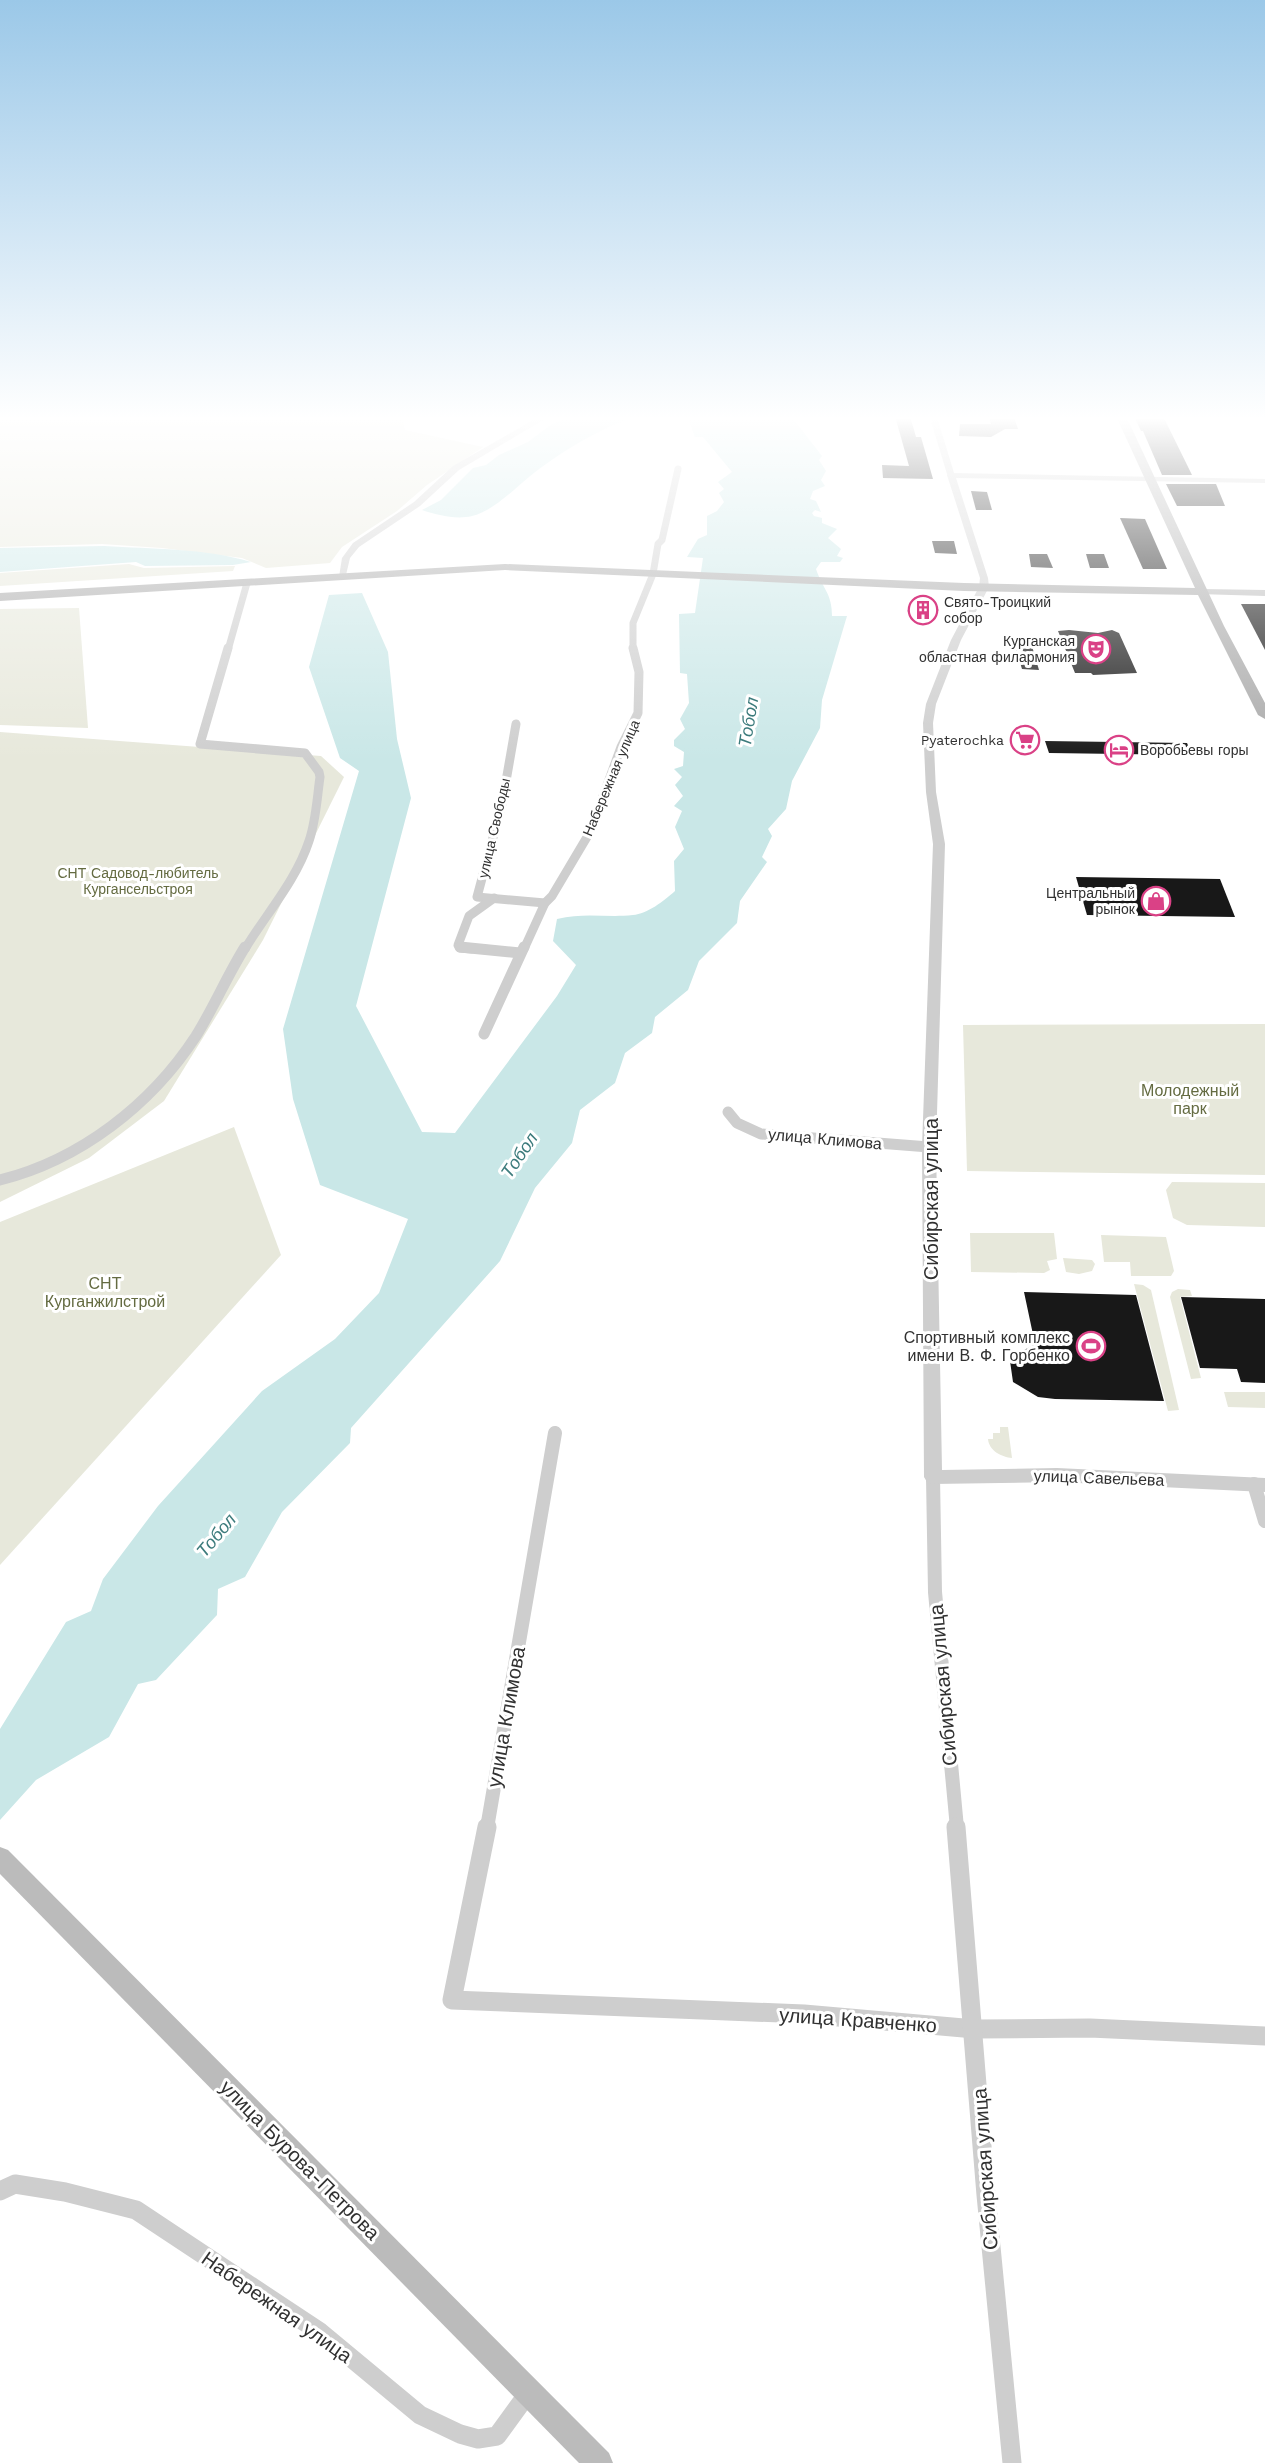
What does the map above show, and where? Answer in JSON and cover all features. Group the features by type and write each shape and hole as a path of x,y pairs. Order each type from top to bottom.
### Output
{"main road":[{"path":"1175,531 1203,592 1265,715"},
{"path":"0,597 505,567 984,587 1265,593"},
{"name":"улица Бурова-Петрова","path":"0,1858 599,2463"}],"street":[{"path":"342,575 346,558 356,545 377,531"},
{"name":"Набережная улица","path":"484,1034 544,903 552,896 590,832 621,747 638,713 639,672 633,654 633,623 653,574 658,544 662,540 664,531"},
{"path":"969,531 984,578 984,587"},
{"path":"0,1180 50,1165 88,1143 159,1085 193,1039 242,953 305,852 315,813 320,777 319,772 305,753 201,744 248,583"},
{"name":"Сибирская улица","path":"984,587 956,640 932,704 928,723 932,792 939,844 929,1147 933,1477 935,1592 944,1705 975,2029 986,2195 1012,2463"},
{"name":"улица Свободы","path":"494,898 477,897 502,804 516,724"},
{"path":"494,898 544,903"},
{"name":"улица Свободы","path":"494,898 469,916 458,945 460,948 520,953"},
{"name":"улица Климова","path":"728,1112 737,1123 762,1134 929,1147"},
{"name":"улица Климова","path":"452,2000 479,1876 555,1433"},
{"name":"улица Савельева","path":"933,1477 1017,1475 1259,1485"},
{"path":"1259,1485 1265,1521"},
{"name":"улица Кравченко","path":"452,2000 804,2014 975,2029 1090,2028 1265,2036"},
{"name":"Набережная улица","path":"0,2191 15,2184 65,2192 136,2210 320,2332 420,2415 460,2434 478,2439 497,2436 529,2392"}],"green space":[{"path":"0,531 367,531 342,547 330,563 266,568 242,558 162,548 102,544 0,547"},
{"path":"129,564 144,568 235,566 233,571 0,586 0,573"},
{"path":"79,608 88,728 0,725 0,609"},
{"name":"СНТ Садовод-любитель Кургансельстроя","path":"0,732 321,756 344,777 263,940 164,1101 89,1158 0,1202"},
{"name":"Молодежный парк","path":"1265,1024 1265,1175 967,1171 963,1025"},
{"name":"СНТ Курганжилстрой","path":"234,1127 281,1255 0,1565 0,1222"},
{"path":"1172,1182 1265,1183 1265,1227 1187,1225 1173,1218 1166,1190"},
{"path":"970,1233 1054,1233 1057,1259 1047,1261 1050,1270 1044,1273 971,1272"},
{"path":"1101,1235 1166,1237 1174,1271 1171,1276 1131,1276 1130,1262 1104,1262"},
{"path":"1063,1258 1092,1260 1095,1264 1092,1271 1079,1274 1066,1272"},
{"path":"1134,1284 1143,1285 1151,1290 1179,1410 1168,1411"},
{"path":"1178,1289 1190,1290 1192,1296 1180,1297 1201,1378 1191,1379 1170,1297 1172,1292"},
{"path":"1224,1392 1265,1392 1265,1408 1228,1407"},
{"path":"1000,1427 1008,1427 1012,1458 997,1453 989,1443 988,1439 993,1439 993,1433 1000,1433"}],"water":[{"name":"Тобол","path":"707,531 835,531 828,538 841,549 837,556 843,558 840,562 821,562 816,569 829,597 832,616 847,616 822,700 820,728 792,781 786,809 768,829 772,836 762,857 767,862 740,901 737,923 699,961 688,990 655,1017 652,1033 625,1053 615,1083 580,1110 572,1143 535,1188 500,1261 351,1428 350,1443 282,1512 245,1577 218,1589 217,1615 156,1680 138,1684 109,1737 36,1780 0,1820 0,1729 66,1622 91,1611 103,1579 158,1506 262,1391 335,1339 379,1293 408,1219 320,1185 293,1099 283,1029 359,771 340,758 309,667 329,595 362,593 388,652 397,739 411,798 356,1006 422,1132 455,1133 557,996 576,965 553,941 557,919 638,914 655,906 675,891 674,861 684,849 675,827 682,811 674,806 683,796 675,785 682,777 674,769 683,766 684,752 674,746 674,740 685,729 680,719 689,703 687,674 680,673 679,614 695,613 703,558 687,557 698,539 707,535"},
{"path":"104,546 197,552 251,562 233,565 145,566 136,562 0,572 0,548"}],"building":[{"path":"1126,531 1150,531 1167,569 1143,569"},
{"path":"932,541 954,541 957,554 935,553"},
{"path":"1029,554 1047,554 1053,568 1031,567"},
{"path":"1086,554 1104,554 1109,568 1090,568"},
{"name":"Свято-Троицкий собор","path":"924,603 939,610 923,617 907,611"},
{"path":"1241,604 1265,604 1265,650"},
{"name":"Курганская областная филармония","path":"1112,630 1119,633 1137,673 1093,675 1075,673 1058,631 1098,633"},
{"path":"1012,636 1029,636 1039,670 1022,669"},
{"name":"Воробьевы горы","path":"1045,741 1187,743 1192,755 1049,753"},
{"name":"Центральный рынок","path":"1076,877 1220,879 1235,917 1087,915"},
{"name":"Спортивный комплекс имени В. Ф. Горбенко","path":"1024,1292 1136,1295 1164,1401 1038,1397 1013,1382 1010,1361 1035,1344"},
{"path":"1181,1297 1265,1299 1265,1383 1241,1382 1237,1369 1200,1368"}],"place":[{"name":"Свято-Троицкий собор","path":"923,610"},
{"name":"Курганская областная филармония","path":"1096,649"},
{"name":"Pyaterochka","path":"1025,740"},
{"name":"Воробьевы горы","path":"1119,750"},
{"name":"Центральный рынок","path":"1156,901"},
{"name":"Спортивный комплекс имени В. Ф. Горбенко","path":"1091,1346"}]}
